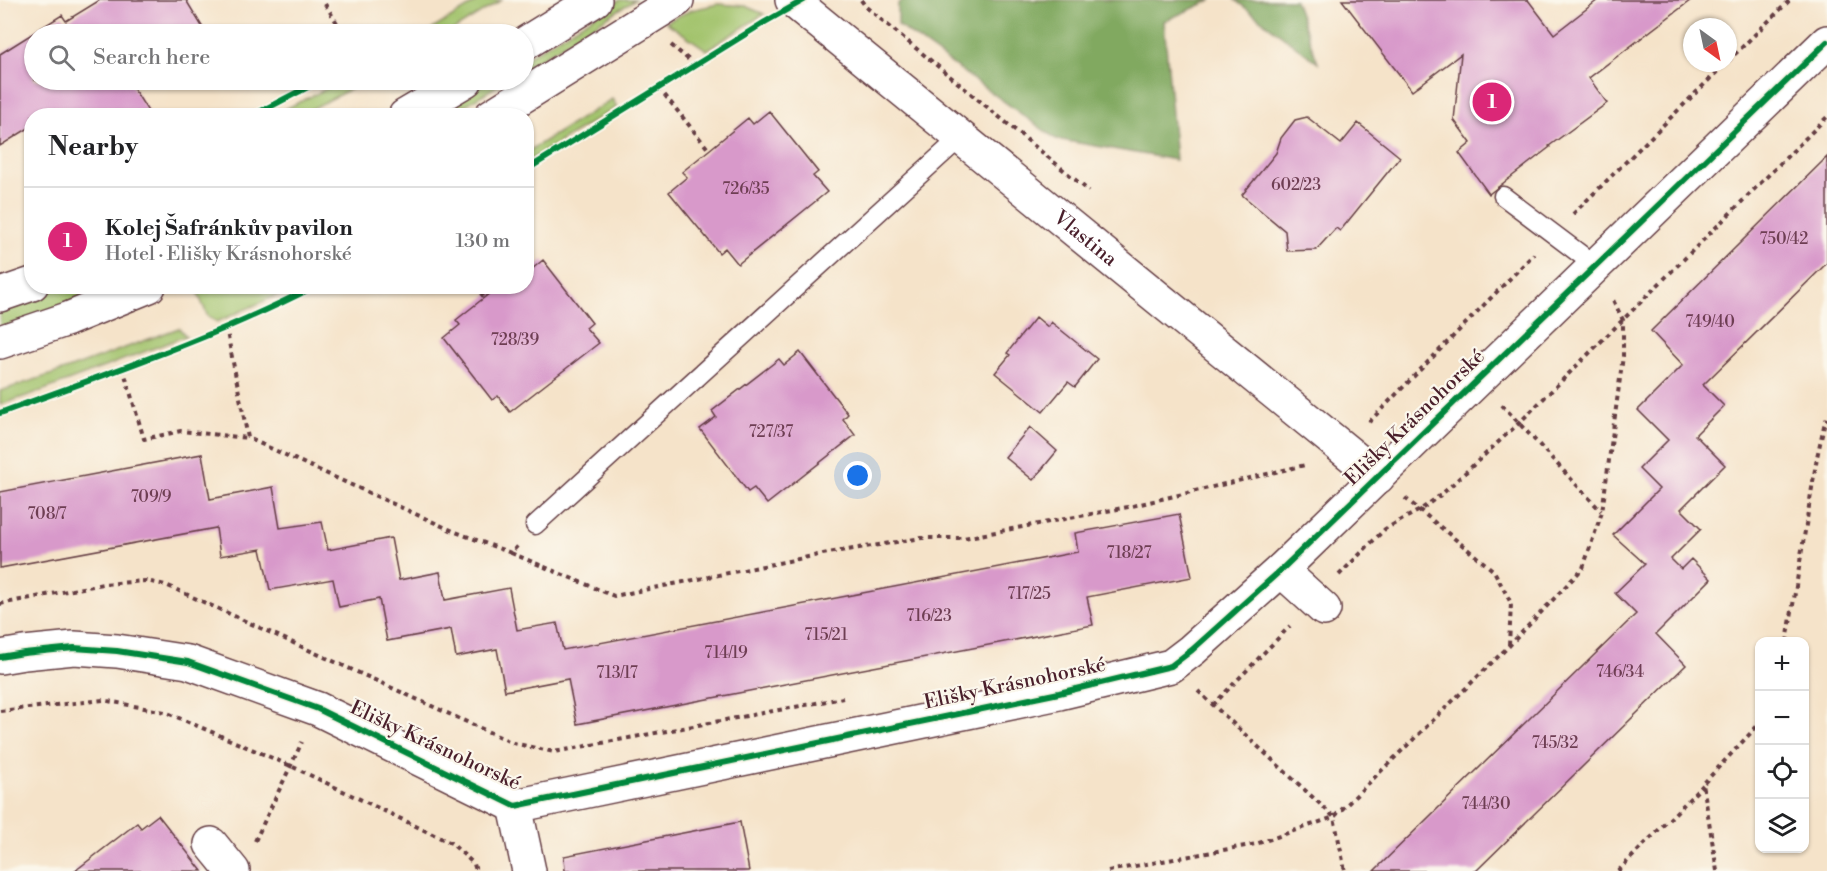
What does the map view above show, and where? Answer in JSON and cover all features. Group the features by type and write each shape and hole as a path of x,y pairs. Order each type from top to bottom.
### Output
{"street":[{"path":"534,38 595,0"},
{"path":"534,89 677,0"},
{"name":"Vlastina","path":"792,0 1378,477"},
{"name":"Elišky Krásnohorské","path":"0,657 74,648 117,651 188,662 318,709 515,806 1048,695 1171,666 1281,570 1827,42"},
{"path":"419,108 449,90"},
{"path":"504,108 533,90"},
{"path":"0,295 24,287"},
{"path":"0,342 68,319 129,294"},
{"path":"1281,570 1320,604"},
{"name":"Elišky Krásnohorské","path":"515,806 529,871"},
{"path":"211,844 242,860"}],"lane":[{"path":"535,525 961,137"},
{"path":"1503,196 1596,266"}],"path":[{"path":"1737,52 1790,0"},
{"path":"325,4 338,24"},
{"path":"686,71 705,59"},
{"path":"1347,451 1370,421 1554,233 1717,72"},
{"path":"650,93 668,82"},
{"path":"659,88 709,150"},
{"path":"1213,705 1320,604 1385,529 1420,510 1442,494 1519,423 1827,117"},
{"path":"1108,871 1256,844 1334,817 1509,646 1582,568 1602,512 1623,356 1623,320 1596,266"},
{"path":"481,294 484,298"},
{"path":"215,332 237,323"},
{"path":"226,327 248,438"},
{"path":"112,372 132,365"},
{"path":"123,368 144,439 181,431 248,438 453,531 614,596 828,553 922,538 964,538 1128,507 1312,464"},
{"path":"1478,379 1602,512"},
{"path":"1788,637 1818,457 1827,418"},
{"path":"1378,477 1494,571 1511,603 1509,646"},
{"path":"511,553 535,525"},
{"path":"0,604 103,584 146,581 166,585 513,742 554,752 844,697"},
{"path":"1171,666 1334,817 1345,871"},
{"path":"0,711 103,700 165,712 291,766 451,843 474,864 476,871"},
{"path":"242,860 318,709"},
{"path":"1617,871 1755,728"},
{"path":"1703,784 1717,871"}],"green space":[{"path":"480,0 502,0 463,24 440,24"},
{"path":"620,0 635,0 534,63 534,53"},
{"path":"903,0 1212,0 1164,21 1176,160 1056,139 898,25 898,4"},
{"path":"1235,0 1295,0 1318,63"},
{"path":"718,4 745,6 764,14 707,50 666,22 691,10"},
{"path":"324,90 349,90 314,108 287,108"},
{"path":"473,90 490,90 461,108 443,108"},
{"path":"612,99 617,107 534,158 534,148"},
{"path":"38,294 98,294 0,328 0,307"},
{"path":"198,294 280,294 217,322 208,317"},
{"path":"179,328 186,336 0,405 0,391 68,369"}],"building":[{"path":"100,0 186,0 201,24 48,24 62,15 66,21"},
{"path":"1342,0 1528,0 1554,34 1598,0 1691,0 1589,78 1607,103 1489,194 1459,153 1471,143 1454,120 1461,54 1412,91"},
{"path":"24,39 24,90 134,90 146,108 24,108 24,131 0,146 0,54"},
{"path":"769,111 818,172 813,176 827,192 738,264 725,248 719,253 669,192 687,177 682,172 748,118 753,124"},
{"path":"1307,117 1341,144 1358,123 1400,157 1340,231 1336,228 1316,250 1287,251 1285,231 1242,195 1276,153 1281,138 1295,120"},
{"path":"1827,157 1827,263 1703,385 1724,406 1695,435 1725,465 1681,509 1701,529 1671,559 1681,569 1691,559 1711,579 1656,634 1686,665 1476,871 1374,871 1636,614 1615,593 1645,564 1613,535 1659,489 1639,469 1668,440 1638,410 1683,365 1651,331"},
{"path":"543,260 592,323 586,328 599,343 510,412 498,396 492,400 444,338 460,325 456,320 489,294 534,294 534,267"},
{"path":"1036,317 1048,327 1051,322 1097,359 1075,387 1068,382 1043,412 995,373 1010,355 1007,353"},
{"path":"800,352 848,414 843,419 855,435 767,504 754,488 748,492 700,429 716,417 712,411 779,359 784,365"},
{"path":"1030,427 1057,451 1033,480 1005,457"},
{"path":"202,454 210,499 273,487 280,528 322,522 328,550 391,538 399,580 440,572 445,600 509,588 517,630 557,623 563,650 1078,552 1075,533 1179,514 1192,577 1087,597 1093,625 577,724 568,679 505,691 497,649 456,657 451,629 387,641 379,599 339,607 333,579 270,590 261,549 220,556 216,528 0,568 0,492"},
{"path":"158,815 202,871 75,871 137,823 141,828"},
{"path":"740,822 749,871 565,871 564,856"}],"cycle path":[{"path":"534,165 804,0"},
{"path":"0,657 74,648 117,651 188,662 318,709 515,806 1059,693 1171,666 1281,570 1827,42"},
{"path":"267,108 302,90"},
{"path":"0,413 199,339 299,294"}],"place":[{"name":"Kolej Šafránkův pavilon","path":"1492,102"}]}
